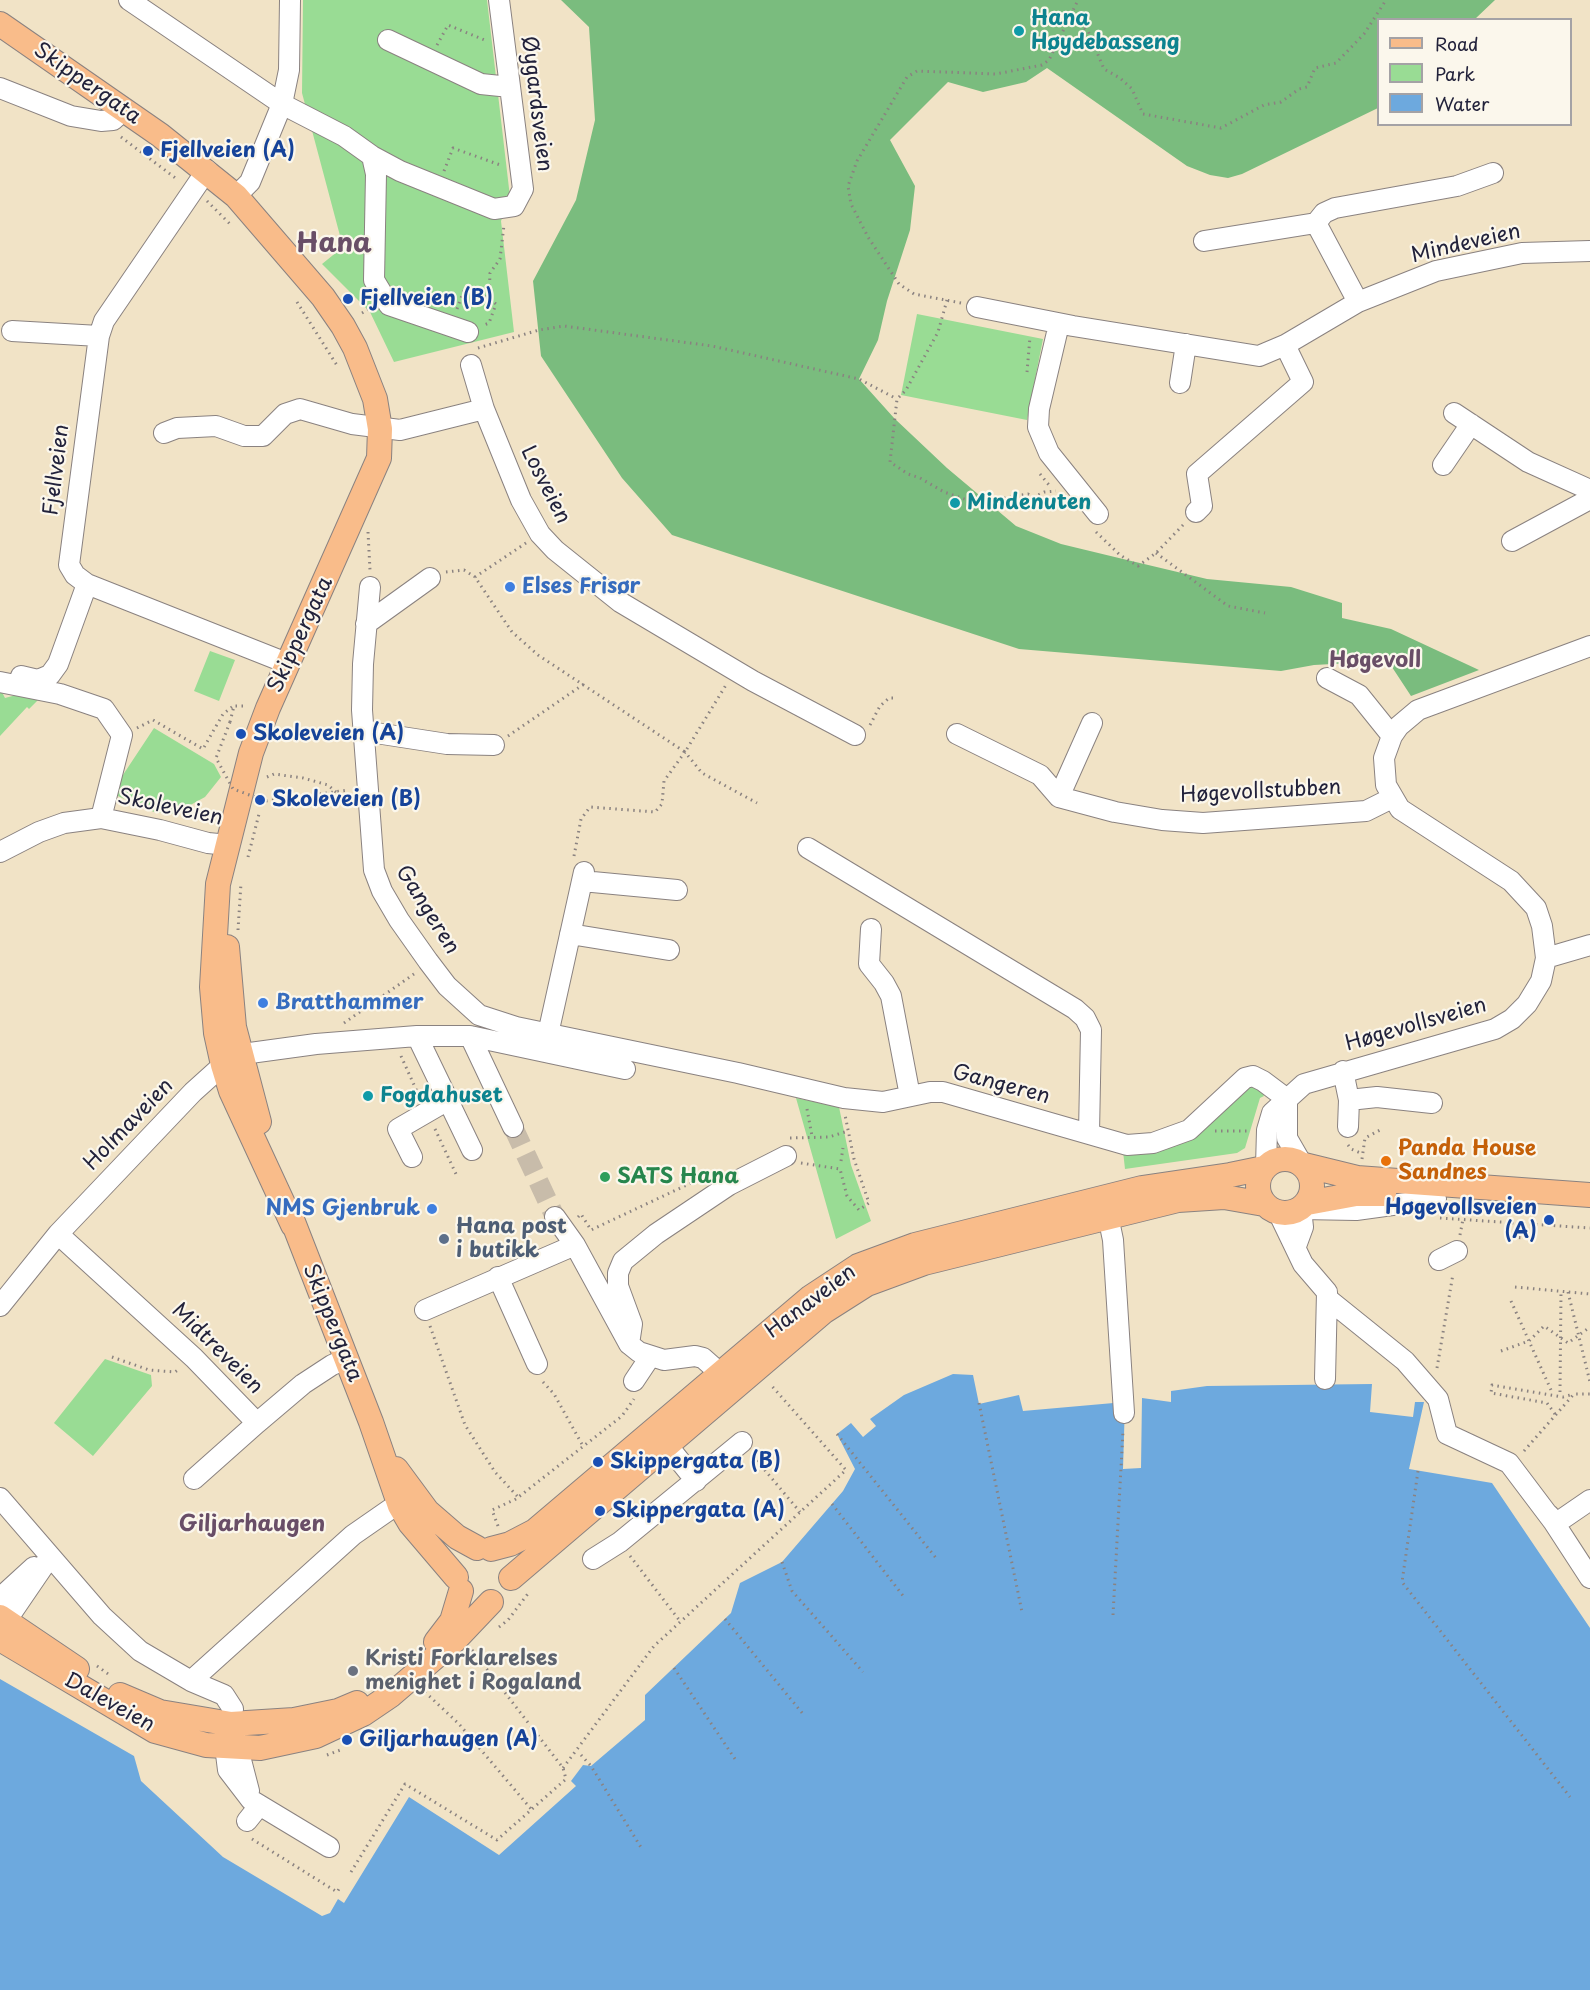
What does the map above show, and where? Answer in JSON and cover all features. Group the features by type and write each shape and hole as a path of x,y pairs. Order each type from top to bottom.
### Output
{"main road":[{"name":"Skippergata","path":"0,24 207,170 236,196 323,297 343,326 366,372 375,399 380,429 379,458 251,753 218,884 213,935 212,987 216,1033 232,1061 293,1225 371,1422 400,1506 410,1523 458,1584"},
{"path":"1590,1195 1356,1178 1287,1158 1265,1167 1258,1182 1258,1190 1288,1207 1356,1194 1389,1194 1590,1212"},
{"path":"1288,1207 1313,1188 1312,1180 1303,1164"},
{"name":"Hanaveien","path":"489,1541 510,1544 535,1531 811,1297 842,1275 875,1259 933,1240 1142,1188 1230,1175 1265,1167"},
{"name":"Hanaveien","path":"511,1578 814,1320 852,1291 912,1266 1108,1216 1202,1197 1224,1197 1288,1207"},
{"name":"Skippergata","path":"371,1422 411,1492 444,1527 489,1541"},
{"path":"489,1541 506,1560 511,1578 502,1595 491,1602 474,1601 458,1584 459,1562 464,1556 489,1541"},
{"name":"Daleveien","path":"232,1732 338,1711 363,1700 401,1674 444,1633 458,1608 458,1584"},
{"name":"Daleveien","path":"1,1620 139,1705 232,1732 298,1742 339,1727 392,1695 454,1641 491,1602"}],"street":[{"path":"129,0 282,104 344,136 372,156 400,171 494,209"},
{"path":"236,196 250,182 282,104 289,70 290,0"},
{"name":"Øygardsveien","path":"494,209 514,206 523,189 499,0"},
{"path":"388,40 481,84 510,87"},
{"path":"0,88 71,116 101,121 113,120 124,110"},
{"path":"372,156 376,174 374,280 389,305 468,332"},
{"name":"Fjellveien","path":"87,584 75,575 69,565 99,336 104,321 207,170"},
{"path":"1204,241 1316,223 1324,213 1335,208 1457,186 1493,173"},
{"path":"1316,223 1358,302"},
{"name":"Mindeveien","path":"977,307 1059,324 1259,356 1285,345 1358,302 1436,271 1522,253 1590,251"},
{"path":"1059,324 1039,409 1038,427 1049,453 1093,519"},
{"path":"12,331 99,336"},
{"path":"1180,383 1186,344"},
{"path":"1196,512 1202,506 1197,474 1303,382 1285,345"},
{"name":"Losveien","path":"471,365 484,410 521,500 540,534 580,572 620,602 753,681 855,735"},
{"path":"164,433 177,428 216,426 244,436 264,436 285,414 300,408 352,424 400,430 484,410"},
{"path":"1454,413 1528,462 1590,490"},
{"path":"1443,465 1471,424"},
{"path":"1512,541 1590,499"},
{"path":"366,624 430,578"},
{"path":"0,672 38,680 50,675 58,664 87,584 289,664"},
{"name":"Gangeren","path":"370,587 363,664 363,731 374,870 388,900 428,962 447,986 479,1015 491,1021 548,1034 738,1073 844,1098 883,1102 943,1092 1127,1145 1139,1146 1174,1137 1189,1130 1245,1078 1253,1076 1287,1099"},
{"name":"Høgevollsveien","path":"1265,1167 1267,1130 1272,1113 1304,1084 1495,1029 1512,1019 1527,1004 1541,981 1546,958 1542,926 1536,909 1510,880 1413,819 1392,798 1384,772 1384,758 1392,736 1399,726 1418,710 1590,646"},
{"path":"1326,678 1359,695 1392,736"},
{"path":"0,682 60,694 104,709 122,735 101,818"},
{"path":"957,734 1040,775 1059,797 1092,723"},
{"path":"363,731 447,744 494,745"},
{"name":"Høgevollstubben","path":"1059,797 1115,812 1162,820 1203,823 1366,811 1392,798"},
{"name":"Skoleveien","path":"0,852 56,826 101,818 208,843 228,845"},
{"path":"808,848 1075,1009 1085,1018 1091,1030 1089,1133"},
{"path":"548,1034 570,934 580,872 677,890"},
{"path":"871,929 869,964 891,996 910,1096"},
{"path":"570,934 669,950"},
{"path":"1546,958 1590,945"},
{"path":"232,1061 316,1044 417,1036 470,1036 625,1069"},
{"path":"417,1036 472,1150"},
{"path":"470,1036 513,1127"},
{"name":"Holmaveien","path":"0,1306 58,1234 193,1092 232,1061"},
{"path":"1343,1071 1349,1100 1348,1127"},
{"path":"1349,1100 1377,1097 1432,1102"},
{"path":"1287,1099 1287,1138 1303,1164"},
{"path":"412,1157 398,1129 448,1100"},
{"path":"629,1344 632,1324 618,1286 618,1273 623,1262 656,1234 786,1147"},
{"path":"1288,1207 1288,1236 1296,1246 1303,1264 1326,1288 1328,1299 1325,1379"},
{"path":"1108,1216 1113,1240 1124,1413"},
{"path":"555,1217 575,1245 629,1344 650,1357 664,1360 694,1356 710,1362 721,1374"},
{"name":"Midtreveien","path":"58,1234 194,1358 257,1423"},
{"path":"425,1310 575,1245"},
{"path":"498,1277 537,1364"},
{"path":"1328,1299 1404,1361 1438,1399 1447,1434 1509,1463 1555,1524"},
{"path":"633,1390 650,1357"},
{"name":"Midtreveien","path":"194,1479 303,1384 332,1365 346,1359"},
{"path":"1435,1439 1505,1454 1517,1460 1590,1578"},
{"path":"593,1559 620,1542 742,1442"},
{"path":"664,1447 694,1483"},
{"path":"0,1498 49,1558 102,1616 140,1650 191,1681 224,1695 232,1732 228,1770 253,1809 329,1847"},
{"path":"1555,1524 1590,1500"},
{"path":"191,1681 353,1535 389,1510 400,1506"},
{"name":"Daleveien","path":"1,1620 49,1558"}],"path":[{"path":"977,307 907,291 899,284 868,237 848,195 848,186 857,161 907,76 917,71 996,74 1042,65 1049,60 1078,0"},
{"path":"1070,17 1089,31 1104,69 1120,78 1132,89 1143,114 1221,128 1264,105 1281,102 1299,89 1307,87 1315,68 1336,63 1364,34 1386,0"},
{"path":"448,25 505,49"},
{"path":"453,148 506,167 520,168"},
{"path":"206,201 238,232"},
{"path":"489,298 490,273 500,259 505,235 504,221 494,209"},
{"path":"464,290 489,298 496,304 489,323 468,332"},
{"path":"295,299 342,374"},
{"path":"947,299 938,332 906,390 897,399 890,462 944,492 976,503 1028,494 1034,497 1044,492 1056,491 1064,499"},
{"path":"362,313 369,309"},
{"path":"471,365 475,349 539,330 564,326 712,346 859,379 897,399"},
{"path":"1093,519 1120,555 1138,566 1156,553 1196,512"},
{"path":"361,538 366,528 370,535 370,587"},
{"path":"475,577 540,534"},
{"path":"1156,553 1228,606 1265,614"},
{"path":"430,578 458,570 475,577 512,632 538,655 584,684 669,744 685,752 702,773 757,803"},
{"path":"494,745 584,684"},
{"path":"580,872 581,819 590,807 655,812 662,804 664,781 709,716 720,696"},
{"path":"855,735 866,732 879,706 889,698 897,698"},
{"path":"122,735 153,720 203,750 223,714 234,706"},
{"path":"230,722 216,758 233,789 266,801 305,794 366,788"},
{"path":"264,767 265,777 274,774 303,778 328,784 336,792"},
{"path":"261,800 263,789"},
{"path":"245,866 255,839 260,812"},
{"path":"238,934 242,874"},
{"path":"344,1023 411,977 428,962"},
{"path":"396,1046 456,1174"},
{"path":"844,1098 848,1131 868,1203 859,1209 848,1196 840,1169 801,1164 786,1147 811,1136 829,1137 848,1131"},
{"path":"809,1127 811,1136"},
{"path":"1362,1167 1365,1138 1382,1129"},
{"path":"1189,1130 1253,1131"},
{"path":"841,1161 843,1148"},
{"path":"1351,1149 1363,1154"},
{"path":"601,1226 712,1173"},
{"path":"1436,1370 1448,1256 1463,1219 1590,1228"},
{"path":"1514,1237 1523,1238"},
{"path":"1515,1287 1590,1294"},
{"path":"1560,1392 1561,1291"},
{"path":"1568,1292 1590,1382"},
{"path":"1511,1300 1551,1390"},
{"path":"425,1310 465,1425 495,1472 518,1497"},
{"path":"1501,1351 1529,1341 1544,1326 1568,1343 1590,1327"},
{"path":"112,1357 149,1370 175,1372 194,1358"},
{"path":"537,1364 534,1373 554,1394 583,1446"},
{"path":"766,1389 778,1378"},
{"path":"562,1767 654,1646 846,1470 771,1385"},
{"path":"1555,1414 1547,1403 1491,1393 1492,1385 1563,1397 1590,1394"},
{"path":"489,1541 492,1510 518,1497 629,1410 633,1390"},
{"path":"1517,1460 1574,1394"},
{"path":"979,1403 1022,1612"},
{"path":"1113,1615 1124,1413"},
{"path":"837,1434 936,1558"},
{"path":"742,1442 800,1512"},
{"path":"1418,1471 1402,1582 1570,1797"},
{"path":"832,1504 904,1597"},
{"path":"620,1542 680,1621"},
{"path":"782,1562 792,1591 863,1672"},
{"path":"499,1627 508,1620 535,1585"},
{"path":"725,1619 803,1714"},
{"path":"351,1872 405,1784 497,1840 566,1779 562,1767 471,1648 464,1653"},
{"path":"95,1665 113,1677"},
{"path":"674,1668 735,1759"},
{"path":"434,1702 459,1724 532,1810"},
{"path":"581,1755 591,1766 642,1849"},
{"path":"253,1809 240,1832 336,1892 339,1889"}],"green space":[{"path":"303,0 487,0 510,197 501,221 514,332 394,362 370,312 322,264 343,247 302,93"},
{"path":"561,0 1495,0 1476,18 1377,18 1377,108 1242,174 1228,178 1210,175 1187,166 1047,68 1026,82 983,92 948,82 890,140 915,186 910,230 887,301 878,340 859,379 894,418 947,468 1016,526 1061,544 1207,579 1291,587 1342,603 1342,618 1391,629 1479,670 1411,696 1388,661 1314,665 1281,671 1019,649 672,535 622,478 541,356 533,281 576,200 595,120 589,27"},
{"path":"917,314 1043,339 1027,420 901,395"},
{"path":"210,651 235,660 219,701 194,691"},
{"path":"0,688 5,698 16,695 39,699 29,709 27,707 0,736"},
{"path":"154,728 214,764 221,777 205,797 174,814 154,812 111,793"},
{"path":"1249,1086 1261,1090 1264,1096 1260,1098 1245,1148 1237,1153 1125,1169 1123,1151 1145,1151"},
{"path":"796,1098 839,1107 851,1165 871,1221 836,1239"},
{"path":"105,1359 151,1375 152,1386 93,1456 54,1423"}],"water":[{"path":"953,1374 973,1375 979,1404 1019,1395 1023,1411 1125,1402 1123,1469 1141,1468 1142,1398 1171,1402 1171,1391 1207,1386 1372,1384 1370,1412 1413,1417 1415,1402 1424,1402 1409,1469 1492,1483 1590,1628 1590,1990 0,1990 0,1679 134,1756 141,1781 223,1857 322,1916 330,1913 338,1899 344,1903 409,1797 499,1855 576,1786 571,1781 583,1765 591,1766 645,1720 645,1695 731,1613 740,1583 782,1562 843,1491 855,1469 837,1434 851,1423 863,1437 876,1426 870,1419 904,1395"}],"tunnel":[{"path":"513,1127 555,1217"}],"place":[{"name":"Hana Høydebasseng","path":"1019,31"},
{"name":"Fjellveien (A)","path":"148,151"},
{"name":"Fjellveien (B)","path":"348,299"},
{"name":"Mindenuten","path":"955,503"},
{"name":"Elses Frisør","path":"510,587"},
{"name":"Skoleveien (A)","path":"241,734"},
{"name":"Skoleveien (B)","path":"260,800"},
{"name":"Bratthammer","path":"263,1003"},
{"name":"Fogdahuset","path":"368,1096"},
{"name":"Panda House Sandnes","path":"1386,1161"},
{"name":"SATS Hana","path":"605,1177"},
{"name":"NMS Gjenbruk","path":"432,1209"},
{"name":"Høgevollsveien (A)","path":"1549,1220"},
{"name":"Hana post i butikk","path":"444,1239"},
{"name":"Skippergata (B)","path":"598,1462"},
{"name":"Skippergata (A)","path":"600,1511"},
{"name":"Kristi Forklarelses menighet i Rogaland","path":"353,1671"},
{"name":"Giljarhaugen (A)","path":"347,1740"}],"district":[{"name":"Hana","path":"334,245"},
{"name":"Høgevoll","path":"1375,661"},
{"name":"Giljarhaugen","path":"252,1525"}]}
